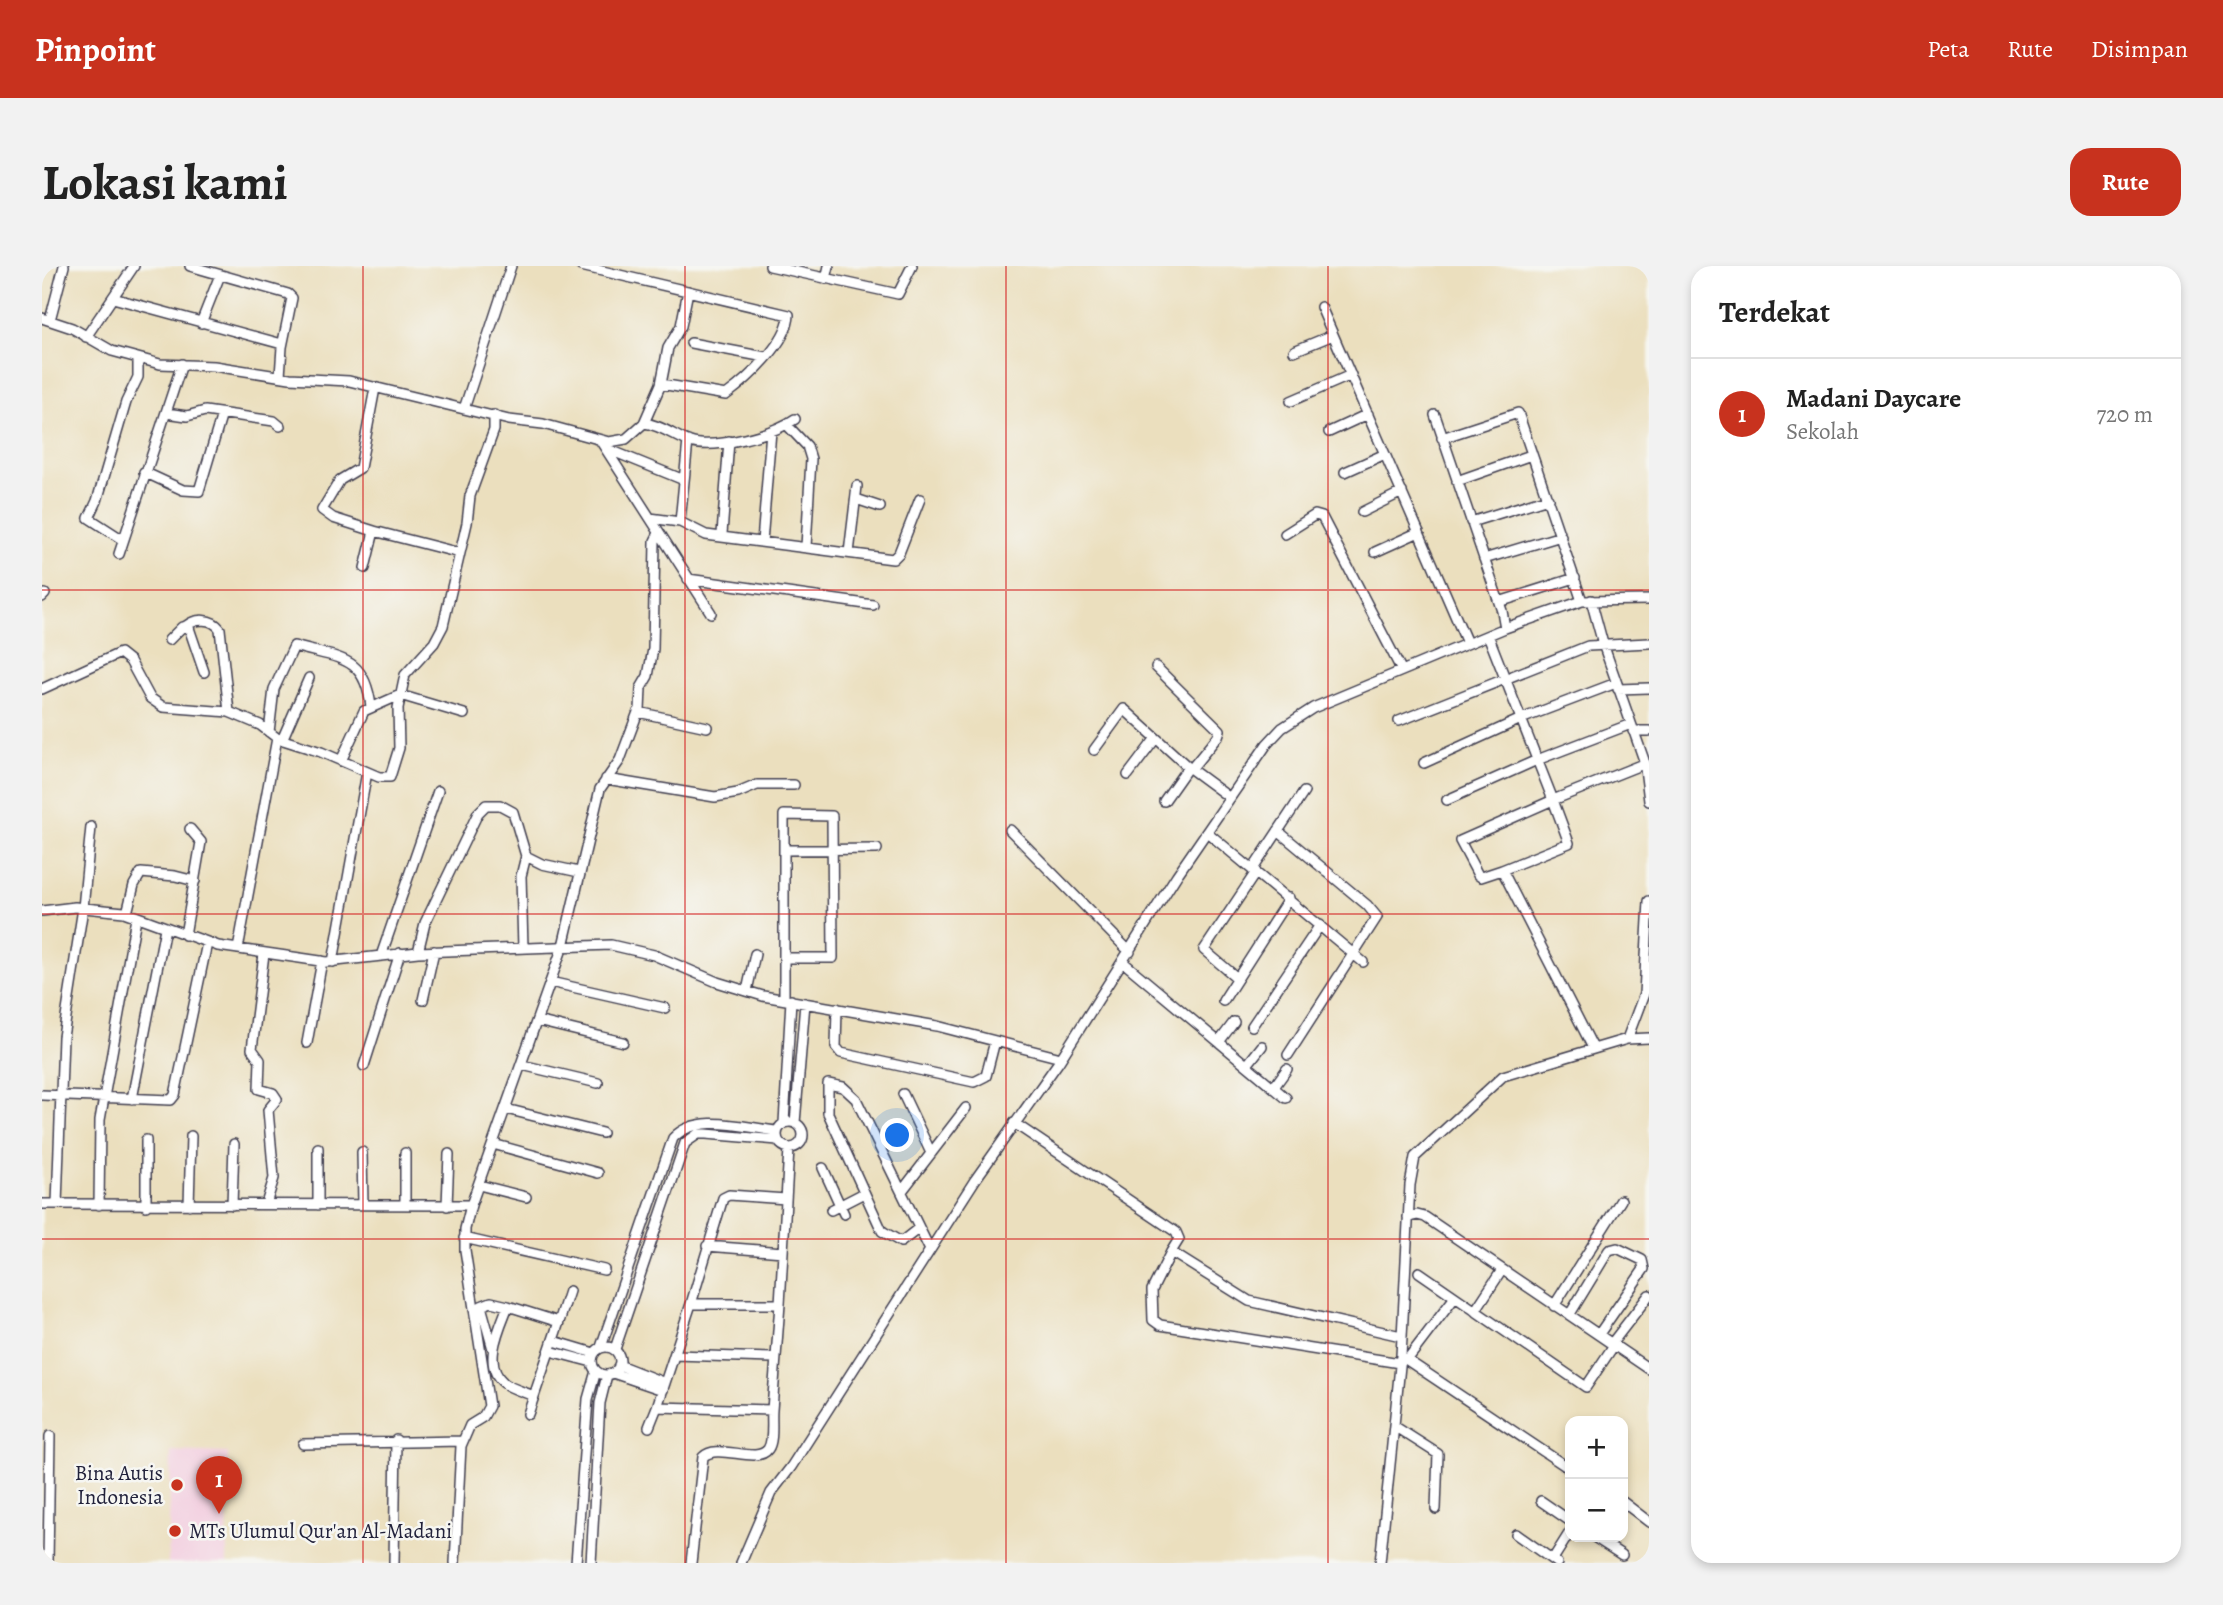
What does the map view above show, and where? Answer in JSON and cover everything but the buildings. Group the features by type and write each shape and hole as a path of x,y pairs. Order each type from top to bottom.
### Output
{"street":[{"path":"64,266 46,319 138,359 160,364 329,379 509,420 554,426 603,444 684,480"},
{"path":"86,337 134,266"},
{"path":"190,266 288,294 292,302 282,344 280,376"},
{"path":"464,409 511,266"},
{"path":"581,266 789,315 784,336 726,395 662,384"},
{"path":"770,266 898,294 912,266"},
{"path":"826,279 829,266"},
{"path":"201,323 220,275"},
{"path":"603,444 626,439 644,423 662,384 668,348 681,326 688,291"},
{"path":"113,298 282,344"},
{"path":"1321,307 1467,643"},
{"path":"1294,351 1333,335"},
{"path":"691,343 765,358"},
{"path":"123,540 89,518 97,501 126,402 138,376 138,359"},
{"path":"119,554 182,364"},
{"path":"1291,401 1351,375"},
{"path":"374,388 360,468 340,480 322,510 333,517 374,531 460,553"},
{"path":"166,413 187,416 201,411 274,421 280,426"},
{"path":"1442,438 1518,413 1575,578 1587,601 1632,727 1643,764 1649,801"},
{"path":"144,472 183,490 199,491 222,414"},
{"path":"1329,432 1368,414"},
{"path":"42,689 120,653 130,661 156,704 163,708 229,712 276,737 382,778 393,775 399,748 400,695 408,670 434,643 443,626 472,490 494,430 494,415"},
{"path":"1435,415 1499,603 1505,628"},
{"path":"644,423 705,445 771,431 791,422 807,446 811,459 806,547"},
{"path":"762,542 771,431"},
{"path":"680,522 688,441"},
{"path":"722,534 729,441"},
{"path":"603,444 711,613"},
{"path":"1345,472 1385,454"},
{"path":"1457,481 1531,455"},
{"path":"849,553 857,486"},
{"path":"1362,512 1402,492"},
{"path":"1471,522 1548,498"},
{"path":"856,499 880,508"},
{"path":"650,519 680,522 706,535 722,534 762,542 893,559 899,553 920,499"},
{"path":"1285,534 1315,515 1322,517 1401,669"},
{"path":"365,568 374,531"},
{"path":"1375,552 1419,532"},
{"path":"455,1563 462,1441 470,1425 483,1417 489,1406 464,1238 471,1205 563,946 600,789 620,761 640,711 641,688 648,676 653,649 654,560 659,533"},
{"path":"1484,559 1560,536"},
{"path":"1499,603 1575,578"},
{"path":"688,579 873,605"},
{"path":"741,1563 779,1480 791,1467 930,1250 1014,1123 1061,1058 1207,831 1268,744 1296,718 1401,669 1505,628 1587,601 1649,600"},
{"path":"169,640 186,626 199,620 215,623 220,629 229,712"},
{"path":"186,626 191,632 204,672"},
{"path":"1488,635 1553,800 1569,843 1502,870 1481,877 1478,875 1460,841 1553,800 1643,764"},
{"path":"1399,721 1588,646 1649,643"},
{"path":"239,950 276,737 274,689 294,646 347,659 355,664 367,680 371,707"},
{"path":"1157,667 1220,730 1164,801"},
{"path":"276,737 309,678"},
{"path":"1424,763 1521,719 1617,686 1649,688"},
{"path":"341,761 361,716 371,707 400,695 464,714"},
{"path":"1094,750 1124,709 1190,768 1230,798"},
{"path":"640,711 708,727"},
{"path":"1447,800 1537,760 1632,727 1649,730"},
{"path":"1128,775 1156,738"},
{"path":"333,962 368,772"},
{"path":"606,779 715,797 738,793 757,785 794,785"},
{"path":"381,956 438,791"},
{"path":"1237,978 1204,950 1304,792"},
{"path":"418,952 425,923 478,813 486,805 500,805 513,812 526,856 521,876 523,948"},
{"path":"691,1563 703,1457 712,1452 758,1454 767,1451 770,1446 789,1149 780,1131 787,1071 788,1000 784,958 785,815 832,816 833,958 784,958"},
{"path":"57,1204 63,1037 83,908 91,827"},
{"path":"185,935 201,842 198,835 190,829"},
{"path":"1010,830 1130,952"},
{"path":"1207,831 1363,962"},
{"path":"1278,831 1375,912 1377,920 1288,1055"},
{"path":"784,850 877,849"},
{"path":"526,856 542,864 579,872"},
{"path":"1502,870 1593,1048"},
{"path":"127,913 136,876 141,873 195,881"},
{"path":"1223,1000 1289,898"},
{"path":"1627,1039 1644,994 1649,901"},
{"path":"42,911 83,908 127,913 207,943 264,954 333,962 400,953 611,945 633,949 747,991 937,1026 1061,1058"},
{"path":"99,1205 103,1097 136,918"},
{"path":"1252,1026 1320,925"},
{"path":"132,1099 166,928"},
{"path":"42,1095 168,1101 175,1095 207,943"},
{"path":"424,1000 434,951"},
{"path":"364,1066 400,953"},
{"path":"264,954 251,1049 260,1060 259,1089 273,1093 277,1099 268,1110 274,1178 266,1204"},
{"path":"747,991 754,954"},
{"path":"307,1043 322,961"},
{"path":"1123,962 1286,1098"},
{"path":"550,982 664,1008"},
{"path":"795,1123 805,1003"},
{"path":"836,1008 836,1047 841,1053 974,1082 986,1076 995,1041"},
{"path":"537,1021 623,1042"},
{"path":"1219,1042 1234,1022"},
{"path":"1380,1563 1403,1359 1401,1336 1413,1161 1427,1144 1503,1076 1627,1039 1649,1038"},
{"path":"1247,1065 1262,1046"},
{"path":"522,1065 598,1083"},
{"path":"1273,1087 1287,1069"},
{"path":"787,1071 799,1072"},
{"path":"919,1228 906,1241 886,1236 828,1113 826,1089 829,1083 851,1091 856,1099 930,1250"},
{"path":"903,1094 932,1153"},
{"path":"902,1191 966,1108"},
{"path":"506,1109 602,1133"},
{"path":"550,1351 596,1358 615,1349 682,1147 698,1134 780,1131 795,1123"},
{"path":"789,1149 798,1146 803,1139 802,1129 795,1123"},
{"path":"1014,1123 1176,1232 1179,1239 1152,1290 1152,1313 1156,1324 1403,1359 1565,1466"},
{"path":"576,1563 588,1399 596,1358 673,1138 690,1125 730,1131"},
{"path":"189,1205 191,1136"},
{"path":"146,1140 146,1206"},
{"path":"232,1205 234,1144"},
{"path":"493,1144 598,1173"},
{"path":"318,1148 318,1205"},
{"path":"362,1152 363,1205"},
{"path":"405,1153 405,1205"},
{"path":"446,1206 449,1154"},
{"path":"822,1168 838,1210 864,1193"},
{"path":"479,1185 526,1197"},
{"path":"649,1427 675,1355 707,1245 725,1196 786,1199"},
{"path":"1554,1306 1621,1200"},
{"path":"42,1204 471,1205"},
{"path":"1408,1217 1425,1217 1649,1369"},
{"path":"464,1238 604,1270"},
{"path":"707,1245 783,1252"},
{"path":"1570,1314 1609,1250 1618,1248 1642,1260 1644,1269 1599,1334"},
{"path":"1171,1252 1249,1301 1401,1336"},
{"path":"1475,1311 1502,1270"},
{"path":"1419,1272 1586,1387 1613,1344 1645,1308 1649,1295"},
{"path":"528,1414 569,1291"},
{"path":"1403,1359 1455,1297"},
{"path":"534,1396 505,1385 498,1377 481,1306 491,1302 558,1322"},
{"path":"691,1304 779,1304"},
{"path":"493,1351 508,1306"},
{"path":"554,1341 596,1358 613,1371 664,1386"},
{"path":"591,1563 600,1403 619,1354 615,1349"},
{"path":"675,1355 774,1358"},
{"path":"657,1407 772,1410"},
{"path":"1394,1426 1438,1454 1436,1509"},
{"path":"48,1563 50,1436"},
{"path":"303,1444 396,1440 462,1441"},
{"path":"394,1563 396,1440"},
{"path":"1541,1501 1565,1518"},
{"path":"1628,1506 1649,1521"},
{"path":"1516,1534 1555,1561 1565,1542"},
{"path":"1602,1542 1622,1555"}],"shaded area":[{"path":"171,1451 228,1453 227,1563 168,1563"}],"place":[{"name":"Bina Autis Indonesia","path":"177,1485"},
{"name":"Madani Daycare","path":"219,1514"},
{"name":"MTs Ulumul Qur'an Al-Madani","path":"175,1531"}]}
